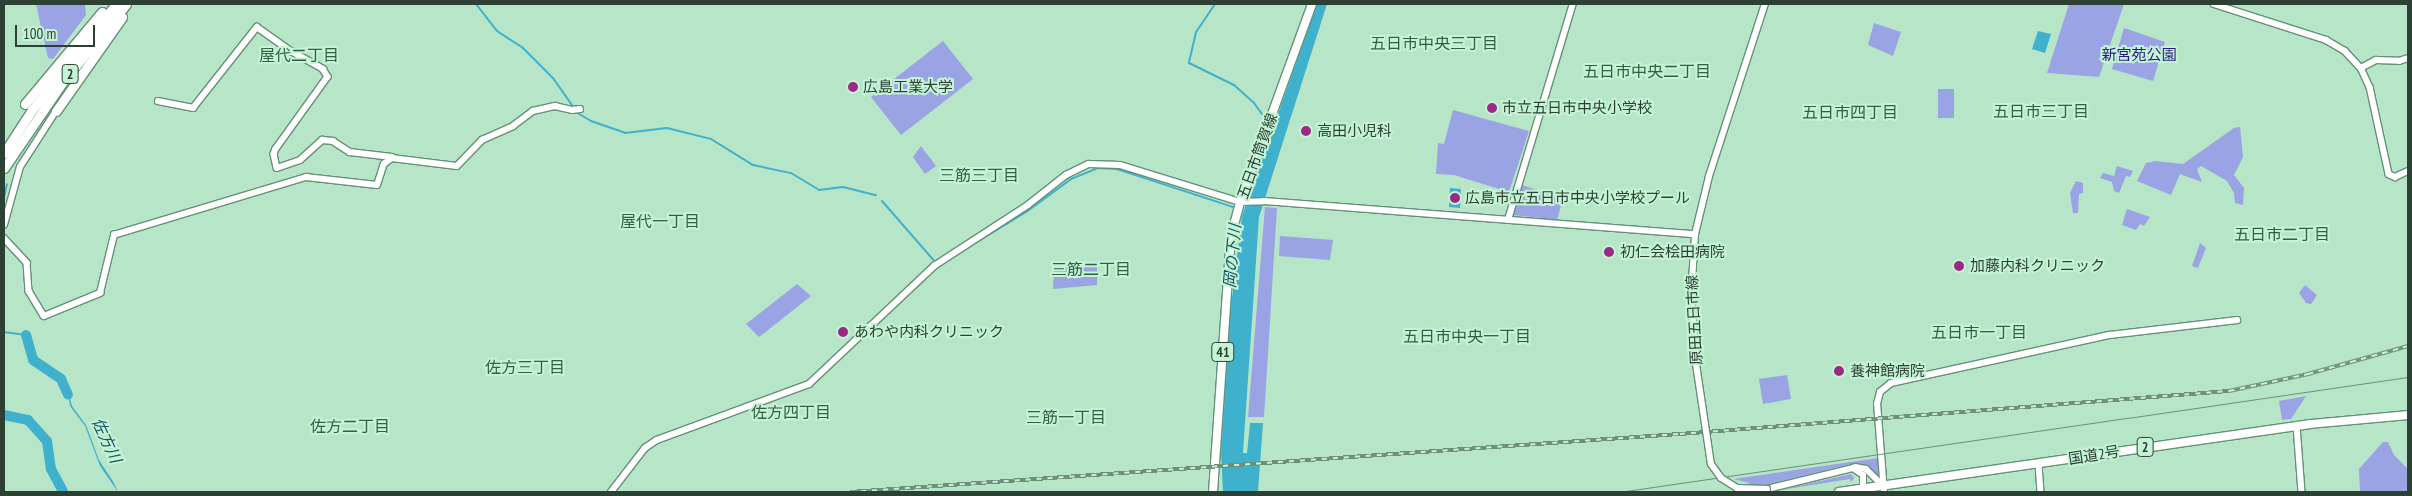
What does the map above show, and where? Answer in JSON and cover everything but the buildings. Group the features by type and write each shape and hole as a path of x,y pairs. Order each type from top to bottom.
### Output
{"highway":[{"path":"28,107 109,4"},
{"name":"2","path":"4,148 28,107 116,4"},
{"path":"56,111 128,4"},
{"name":"2","path":"4,170 17,148 62,84 128,4"},
{"name":"2","path":"4,153 28,107"}],"main road":[{"name":"五日市筒賀線","path":"1214,492 1229,252 1239,207 1312,4"},
{"name":"原田五日市線","path":"1765,4 1709,176 1695,234 1691,296 1696,364 1711,464 1721,478 1737,488 1767,489 1848,468"},
{"name":"国道2号","path":"1839,492 1884,489 2297,426 2408,415"},
{"path":"1848,468 1866,469 1884,489"},
{"path":"1848,468 1857,469 1863,475 1863,489"}],"street":[{"path":"1508,220 1573,4"},
{"path":"2214,4 2332,42 2361,68 2372,93 2389,174 2394,177 2408,171"},
{"path":"158,101 194,108 257,27 291,51 323,69 328,77 276,149 274,154 277,168 300,160 322,140 333,141 350,152 457,166 482,140 510,128 533,111 555,106 577,110"},
{"path":"2361,68 2376,60 2399,61 2408,58"},
{"path":"4,225 20,167 56,111"},
{"path":"4,238 27,263 29,290 44,316 100,293 110,239 114,235 306,177 377,185 386,161 396,158"},
{"path":"612,492 645,448 657,440 810,384 941,261 1028,205 1065,176 1097,163 1120,165 1239,207 1251,200 1695,234"},
{"path":"1884,489 1877,404 1880,392 1890,383 2110,335 2236,320"},
{"path":"2297,426 2302,492"},
{"path":"2039,464 2041,492"}],"green space":[{"path":"36,4 85,4 86,15 53,59 48,58"},
{"path":"2069,4 2124,4 2099,77 2047,73"},
{"path":"1874,23 1901,32 1893,56 1868,45"},
{"name":"新宮苑公園","path":"2124,28 2165,42 2153,81 2112,69"},
{"path":"943,41 973,79 901,135 871,97"},
{"path":"1938,89 1954,89 1954,118 1938,118"},
{"path":"1453,110 1529,131 1509,192 1454,175 1436,174 1438,143 1444,144"},
{"path":"2240,127 2243,157 2234,175 2244,188 2243,205 2235,203 2234,193 2227,181 2201,166 2197,169 2202,182 2180,174 2171,195 2137,181 2146,163 2155,161 2183,164 2234,128"},
{"path":"921,146 936,166 925,174 913,157"},
{"path":"2117,166 2133,171 2130,177 2126,176 2119,193 2114,191 2112,182 2100,178 2103,173 2114,176"},
{"path":"2076,181 2083,183 2083,193 2079,194 2078,213 2073,213 2070,193"},
{"path":"1522,185 1563,199 1557,220 1513,215"},
{"path":"1265,207 1277,208 1264,417 1248,417"},
{"path":"2127,209 2150,217 2144,226 2140,224 2136,230 2122,225"},
{"path":"1280,236 1333,240 1330,260 1279,256"},
{"path":"2200,243 2206,248 2198,268 2192,266"},
{"path":"1097,263 1097,285 1053,289 1054,268"},
{"path":"797,284 811,296 759,337 746,324"},
{"path":"2305,285 2317,295 2311,304 2306,303 2299,293"},
{"path":"1787,375 1791,399 1763,404 1759,379"},
{"path":"2306,396 2291,419 2282,420 2279,401"},
{"path":"2383,442 2388,442 2394,455 2408,469 2408,492 2360,492 2359,469"},
{"path":"1878,458 1878,475 1855,463 1760,486 1750,486 1749,483 1734,479"},
{"path":"1851,474 1854,478 1851,482 1850,479 1781,490"}],"shaded area":[{"path":"1317,4 1327,4 1259,217 1243,453 1247,453 1250,423 1263,423 1258,492 1223,492 1221,453 1231,306 1242,216"},
{"path":"2038,31 2051,34 2045,53 2032,49"},
{"name":"広島市立五日市中央小学校プール","path":"1450,188 1461,189 1460,208 1449,207"},
{"path":"67,387 72,406 86,425 99,460 118,492 100,466 85,426 70,406"}],"waterway":[{"path":"476,4 497,31 523,48 553,78 574,108"},
{"path":"1215,4 1196,32 1189,63 1234,85 1254,103 1267,121"},
{"path":"576,112 591,121 625,133 667,128 711,139 753,165 791,173 819,190 843,187 876,195"},
{"path":"941,264 1029,210 1071,179 1098,168 1117,169 1236,208"},
{"name":"佐方川","path":"4,198 7,184"},
{"path":"882,201 936,263"},
{"name":"佐方川","path":"4,332 26,335"},
{"name":"佐方川","path":"26,335 33,360 61,379 68,395"},
{"path":"4,415 28,420 47,441 51,469 63,492"}],"tram line":[{"path":"1619,492 2408,377"}],"railway":[{"path":"850,492 1680,434 2229,391 2308,374 2408,346"}],"place":[{"name":"広島工業大学","path":"853,87"},
{"name":"市立五日市中央小学校","path":"1492,108"},
{"name":"高田小児科","path":"1306,131"},
{"name":"広島市立五日市中央小学校プール","path":"1455,198"},
{"name":"初仁会桧田病院","path":"1609,252"},
{"name":"加藤内科クリニック","path":"1959,266"},
{"name":"あわや内科クリニック","path":"843,332"},
{"name":"養神館病院","path":"1839,371"}],"district":[{"name":"五日市中央三丁目","path":"1434,43"},
{"name":"屋代二丁目","path":"299,55"},
{"name":"五日市中央二丁目","path":"1647,71"},
{"name":"五日市三丁目","path":"2041,111"},
{"name":"五日市四丁目","path":"1850,112"},
{"name":"三筋三丁目","path":"979,175"},
{"name":"屋代一丁目","path":"660,221"},
{"name":"五日市二丁目","path":"2282,234"},
{"name":"三筋二丁目","path":"1091,269"},
{"name":"五日市一丁目","path":"1979,332"},
{"name":"五日市中央一丁目","path":"1467,336"},
{"name":"佐方三丁目","path":"525,367"},
{"name":"佐方四丁目","path":"791,412"},
{"name":"三筋一丁目","path":"1066,417"},
{"name":"佐方二丁目","path":"350,426"}],"water label":[{"name":"岡の下川","path":"1232,256"}]}
